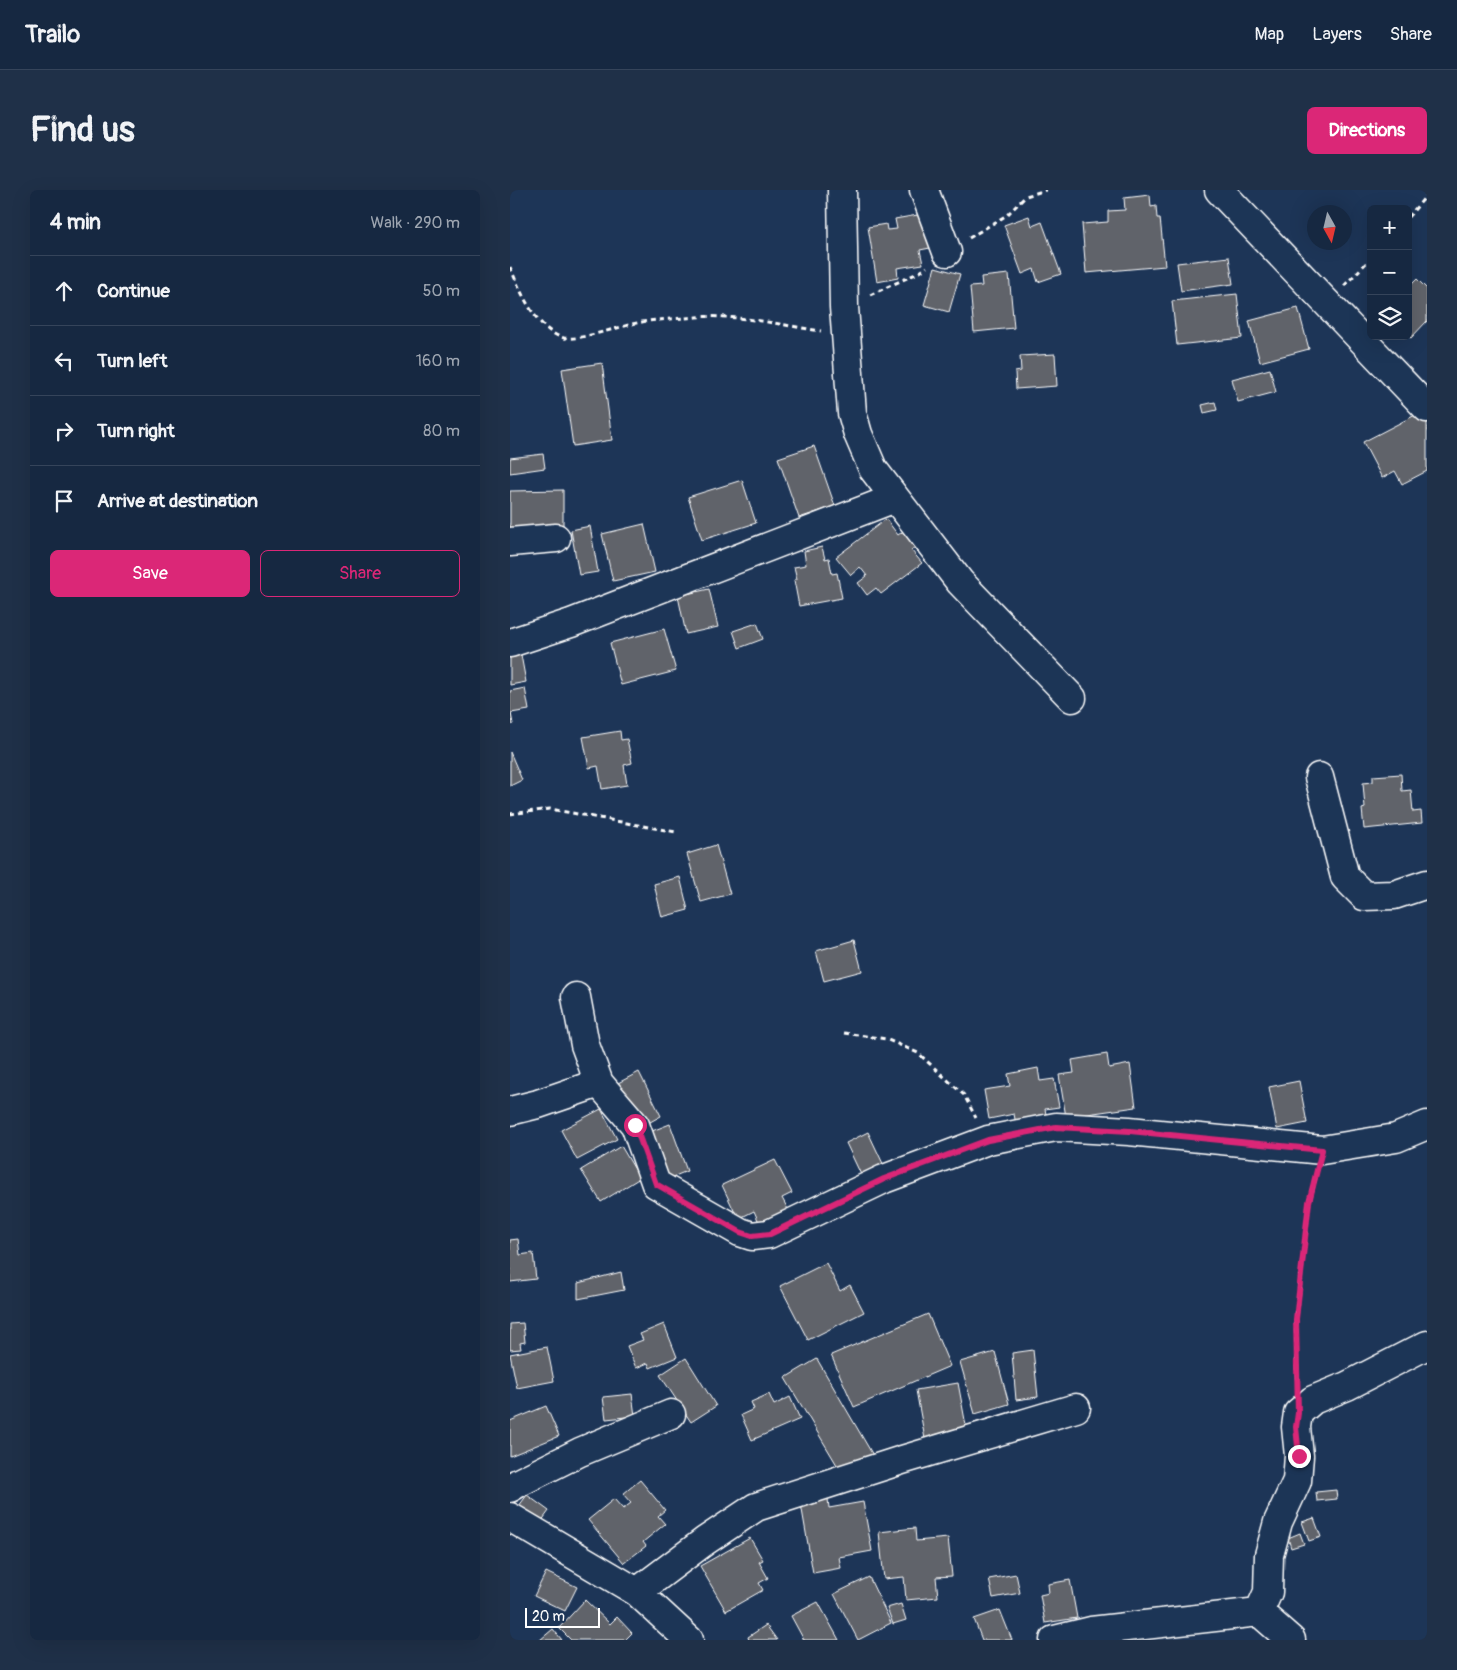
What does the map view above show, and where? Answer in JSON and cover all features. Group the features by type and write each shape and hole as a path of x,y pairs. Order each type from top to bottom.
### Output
{"street":[{"path":"842,190 846,335 852,413 872,469 960,582 1072,698"},
{"path":"924,190 947,252"},
{"path":"1220,190 1427,408"},
{"path":"510,643 571,623 895,498"},
{"path":"510,542 556,538"},
{"path":"1319,777 1345,877 1364,896 1394,895 1427,884"},
{"path":"576,998 585,1045 599,1083 635,1125 656,1184 740,1232 752,1236 770,1234 884,1179 988,1140 1056,1127 1130,1131 1322,1150 1396,1138 1427,1125"},
{"path":"510,1111 538,1104 599,1083"},
{"path":"1259,1612 1268,1592 1270,1555 1278,1522 1296,1481 1299,1456 1296,1427 1298,1413 1312,1400 1347,1386 1427,1345"},
{"path":"637,1592 705,1541 756,1507 902,1460 1076,1408"},
{"path":"510,1488 580,1452 671,1414"},
{"path":"510,1517 637,1592 689,1640"},
{"path":"1054,1640 1092,1631 1259,1612 1291,1640"}],"path":[{"path":"1412,212 1427,195"},
{"path":"1328,302 1367,262"},
{"path":"510,267 531,312 552,332 565,338 579,337 641,322 699,317 737,319 846,335"},
{"path":"510,814 550,808 676,832"},
{"path":"844,1033 886,1040 918,1054 964,1096 988,1140"},
{"path":"1298,1413 1296,1319 1309,1202 1322,1150"}],"building":[{"path":"1150,195 1151,207 1156,206 1157,218 1160,218 1165,266 1086,273 1082,224 1108,222 1108,211 1125,210 1124,198"},
{"path":"929,213 935,247 920,250 923,264 897,268 898,278 877,282 868,227 886,224 887,230 897,229 895,219"},
{"path":"1029,216 1032,226 1042,222 1061,274 1038,282 1034,269 1022,274 1004,225"},
{"path":"1229,257 1233,284 1181,291 1177,263"},
{"path":"935,267 960,274 949,312 924,305"},
{"path":"1009,274 1014,328 974,332 970,287 982,286 981,277"},
{"path":"1417,279 1427,289 1427,321 1412,337 1412,295 1412,284"},
{"path":"1237,294 1242,338 1177,345 1172,301"},
{"path":"1298,308 1309,349 1260,362 1249,321"},
{"path":"1055,354 1057,386 1016,389 1015,372 1021,371 1020,356"},
{"path":"602,363 612,440 573,446 562,369"},
{"path":"1270,369 1276,392 1238,402 1232,379"},
{"path":"1215,402 1217,410 1204,413 1202,405"},
{"path":"1423,411 1427,418 1427,471 1402,484 1395,471 1382,478 1363,442"},
{"path":"814,446 835,506 799,518 778,458"},
{"path":"543,454 545,468 510,473 510,458"},
{"path":"742,480 756,523 702,540 688,497"},
{"path":"563,490 563,529 510,530 510,491"},
{"path":"886,519 898,535 909,527 922,542 911,550 922,563 881,594 876,588 867,595 858,583 867,576 860,567 851,575 836,557"},
{"path":"644,524 655,572 613,581 602,534"},
{"path":"590,526 598,572 579,575 571,530"},
{"path":"822,547 825,559 829,558 832,574 837,573 842,598 799,606 794,580 797,579 794,567 806,565 804,551"},
{"path":"709,589 718,627 686,634 678,596"},
{"path":"757,623 763,639 739,648 733,631"},
{"path":"664,629 676,671 621,685 610,643"},
{"path":"521,655 526,682 510,685 510,657"},
{"path":"525,688 529,710 511,713 513,724 510,725 510,691"},
{"path":"620,731 621,740 627,739 632,763 624,765 627,785 602,789 598,766 589,768 583,737"},
{"path":"510,752 522,780 510,786"},
{"path":"1401,774 1402,791 1411,790 1413,812 1421,811 1422,823 1364,829 1362,809 1365,808 1363,783 1373,782 1373,776"},
{"path":"716,845 730,894 701,902 687,854"},
{"path":"680,877 688,910 662,917 654,884"},
{"path":"854,940 862,971 824,981 816,951"},
{"path":"1107,1054 1109,1068 1130,1064 1136,1107 1066,1117 1059,1075 1074,1073 1072,1060"},
{"path":"1038,1068 1040,1081 1054,1079 1059,1107 1045,1109 1048,1124 1017,1130 1014,1114 989,1119 984,1090 1010,1086 1008,1074"},
{"path":"639,1072 661,1116 641,1127 618,1083"},
{"path":"1299,1081 1307,1123 1277,1129 1269,1087"},
{"path":"601,1109 617,1139 577,1160 561,1130"},
{"path":"670,1124 687,1171 665,1180 647,1133"},
{"path":"868,1132 886,1170 864,1181 846,1143"},
{"path":"621,1146 640,1178 601,1202 581,1170"},
{"path":"775,1160 792,1193 782,1198 790,1213 761,1227 754,1211 738,1219 722,1185"},
{"path":"518,1239 520,1255 533,1253 536,1279 510,1282 510,1240"},
{"path":"826,1263 840,1291 850,1285 864,1312 808,1340 780,1286"},
{"path":"621,1272 624,1290 578,1299 578,1283"},
{"path":"928,1314 950,1366 854,1407 831,1355"},
{"path":"523,1323 525,1342 520,1343 521,1349 510,1350 510,1324"},
{"path":"664,1324 677,1357 650,1368 648,1363 636,1368 627,1346 643,1340 640,1334"},
{"path":"547,1347 554,1381 517,1388 510,1354"},
{"path":"1033,1350 1038,1397 1016,1400 1012,1353"},
{"path":"995,1352 1009,1404 975,1414 960,1362"},
{"path":"686,1358 716,1406 691,1422 660,1375"},
{"path":"817,1359 874,1457 843,1475 785,1378"},
{"path":"958,1383 967,1431 925,1439 916,1390"},
{"path":"632,1394 635,1416 606,1419 603,1397"},
{"path":"769,1394 774,1405 790,1397 800,1419 752,1440 741,1415 754,1409 751,1402"},
{"path":"546,1406 559,1436 510,1456 510,1421"},
{"path":"640,1480 665,1510 658,1516 665,1524 643,1542 646,1546 624,1563 588,1520 614,1499 623,1509 631,1503 623,1494"},
{"path":"1336,1490 1337,1499 1317,1501 1316,1492"},
{"path":"527,1495 549,1511 538,1526 516,1510"},
{"path":"828,1499 829,1508 863,1502 872,1551 839,1557 841,1568 813,1573 801,1504"},
{"path":"1314,1518 1321,1537 1309,1541 1302,1522"},
{"path":"915,1528 916,1541 948,1538 952,1576 936,1577 938,1597 906,1600 904,1577 884,1579 879,1532"},
{"path":"1300,1533 1304,1544 1291,1548 1288,1538"},
{"path":"750,1538 763,1560 759,1562 768,1578 759,1583 763,1590 726,1611 700,1566"},
{"path":"546,1572 577,1587 565,1611 534,1596"},
{"path":"1016,1574 1020,1593 993,1598 989,1579"},
{"path":"869,1577 891,1623 858,1640 834,1594"},
{"path":"1070,1580 1077,1618 1045,1623 1040,1595 1049,1593 1048,1584"},
{"path":"585,1600 610,1624 617,1617 632,1633 625,1640 571,1640 559,1628"},
{"path":"818,1602 839,1640 804,1640 791,1616"},
{"path":"901,1604 906,1620 893,1624 887,1608"},
{"path":"1000,1610 1012,1640 982,1640 974,1619"},
{"path":"766,1625 777,1640 749,1640 748,1637"},
{"path":"553,1629 562,1640 540,1640"}],"route":[{"path":"635,1125 656,1184 740,1232 752,1236 770,1234 884,1179 988,1140 1056,1127 1130,1131 1322,1150 1309,1202 1296,1319 1298,1413 1296,1427 1299,1456"}]}
